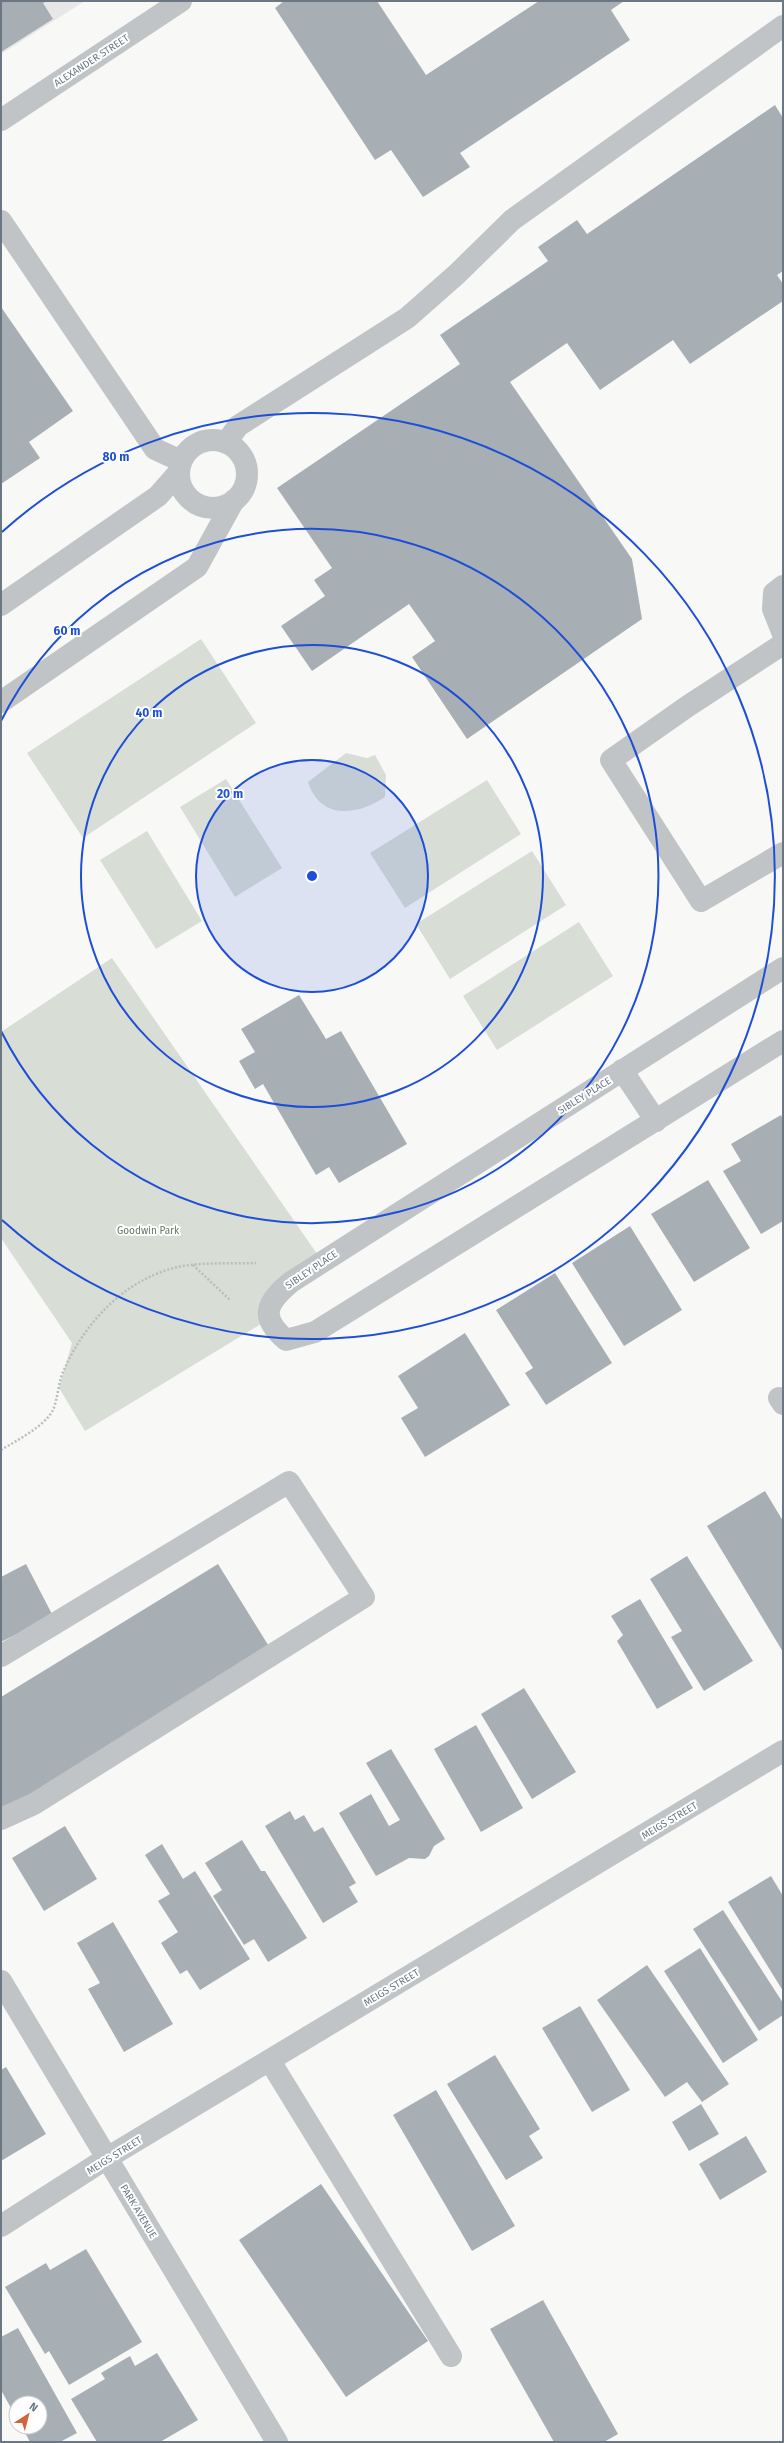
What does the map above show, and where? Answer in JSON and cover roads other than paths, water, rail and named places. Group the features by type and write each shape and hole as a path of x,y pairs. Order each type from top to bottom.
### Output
{"street":[{"name":"ALEXANDER STREET","path":"1,120 182,1"},
{"path":"226,443 238,426 407,318 457,274 512,220 783,26"},
{"path":"1,221 155,448 180,466"},
{"path":"1,605 158,496 180,466 187,451 197,444 208,440 226,443 239,452 244,461 247,472 243,487 234,500 197,567 1,702"},
{"path":"180,466 180,484 185,494 193,501 203,506 214,508 224,506 234,500"},
{"path":"783,586 774,593 773,609 783,634"},
{"path":"783,644 688,706 611,760 701,901 783,853"},
{"name":"SIBLEY PLACE","path":"783,968 291,1282 272,1298 268,1313 273,1328 286,1340 316,1332 783,1041"},
{"path":"622,1070 656,1121"},
{"path":"1,1656 289,1482 364,1597 34,1804 1,1820"},
{"name":"MEIGS STREET","path":"1,2226 107,2158 783,1751"},
{"name":"PARK AVENUE","path":"1,1981 277,2442"},
{"path":"270,2061 451,2356"}],"park label":[{"name":"Goodwin Park","path":"148,1230"}]}
